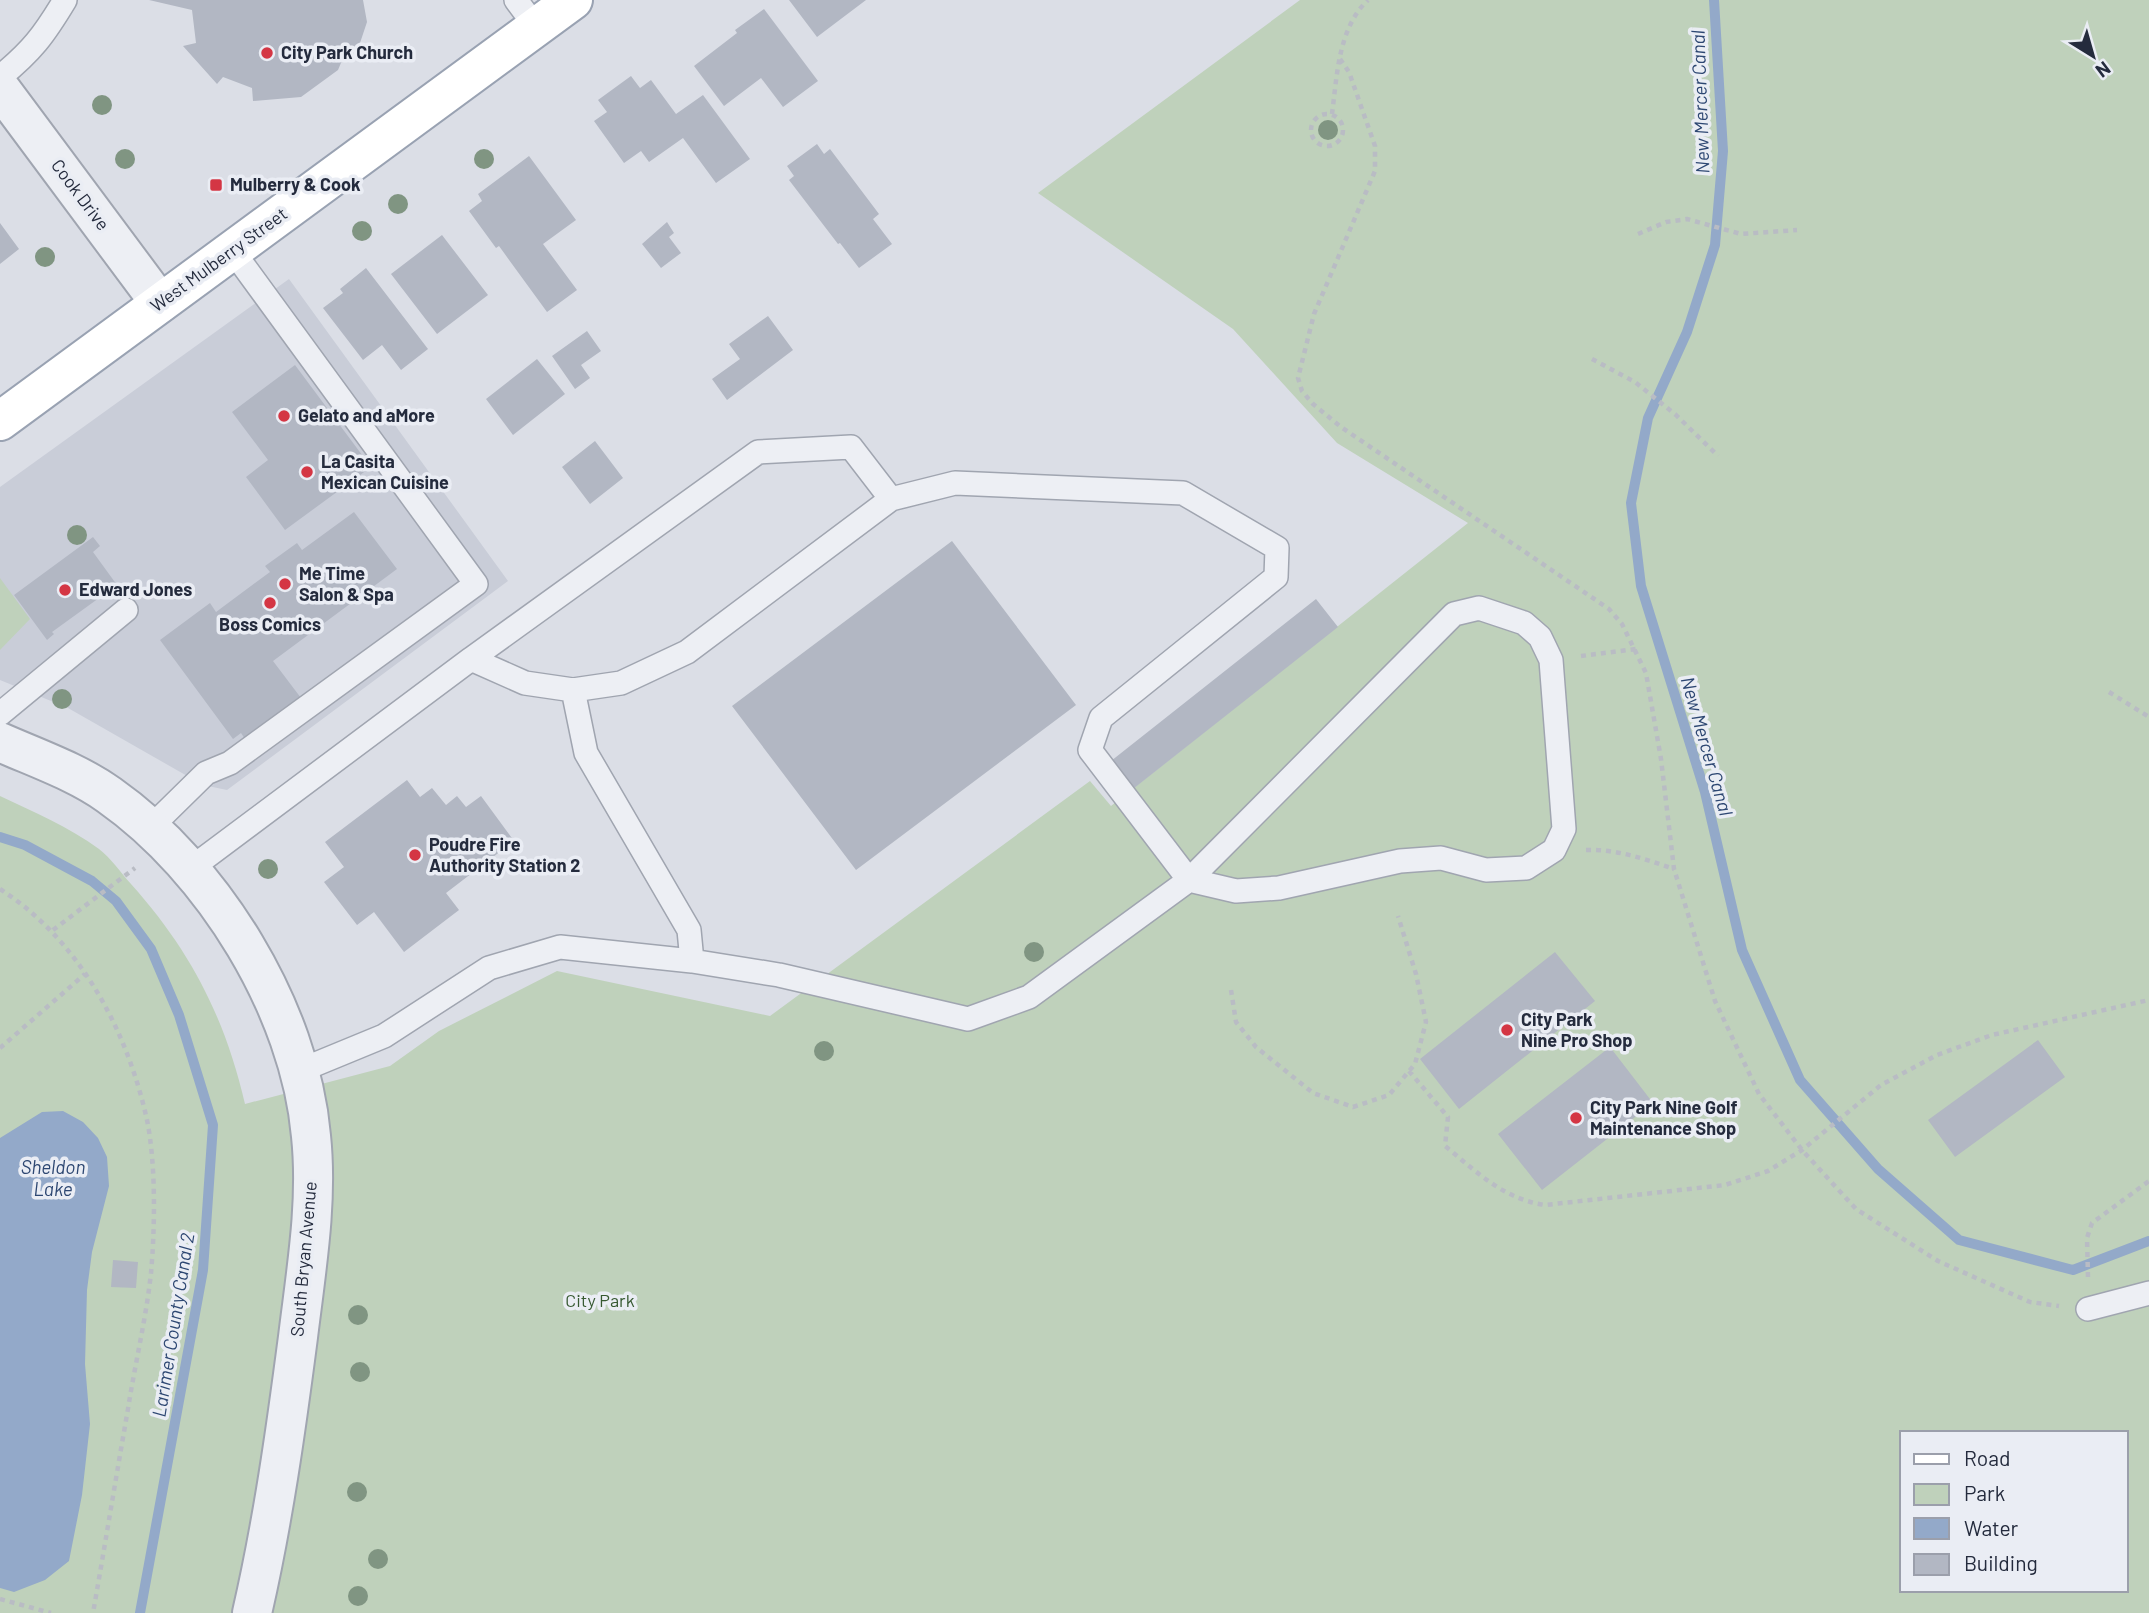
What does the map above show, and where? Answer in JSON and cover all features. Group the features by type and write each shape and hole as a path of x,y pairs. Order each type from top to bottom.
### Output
{"main road":[{"name":"West Mulberry Street","path":"0,421 232,250 526,14 573,0"}],"street":[{"name":"Cook Drive","path":"0,88 160,303"},
{"name":"South Bryan Avenue","path":"0,742 67,771 108,794 151,827 190,869 215,901 263,979 299,1071 312,1136 312,1203 305,1284 286,1429 265,1556 252,1613"}],"lane":[{"path":"0,77 23,59 43,37 65,0"},
{"path":"151,827 206,773 230,763 477,584 232,250"},
{"path":"190,869 471,659 758,453 851,447 891,499"},
{"path":"299,1071 384,1036 489,968 560,947 692,961 779,975 968,1019 1029,997 1189,880 1454,614 1479,608 1524,623 1540,637 1551,660 1564,830 1554,850 1526,867 1486,870 1441,858 1399,861 1279,888 1236,891 1189,880 1090,750 1101,718 1276,577 1277,548 1183,493 955,483 891,499 687,652 621,683 573,690 525,683 471,659"},
{"path":"0,714 126,610"},
{"path":"573,690 586,753 689,930 692,961"},
{"path":"2088,1309 2149,1293"}],"path":[{"path":"1332,114 1340,59 1351,23 1367,0"},
{"path":"1340,59 1349,72 1375,146 1375,171 1314,314 1298,378 1302,391 1341,428 1609,609 1622,624 1646,673 1661,759 1674,869 1715,1001 1759,1094 1802,1150 1856,1209 1938,1261 2030,1303 2088,1309 2087,1238 2092,1223 2149,1181"},
{"path":"1321,114 1332,114 1343,125 1341,137 1332,146 1319,145 1311,135 1312,123 1321,114"},
{"path":"1638,234 1666,222 1687,219 1741,234 1797,230"},
{"path":"1592,359 1635,382 1676,415 1718,456"},
{"path":"1551,660 1636,649"},
{"path":"2109,692 2149,717"},
{"path":"1554,850 1605,850 1635,856 1674,869"},
{"path":"53,931 136,867"},
{"path":"0,889 53,931 100,994 130,1062 147,1121 153,1189 151,1273 93,1613"},
{"path":"1230,990 1236,1022 1256,1046 1313,1093 1353,1107 1389,1095 1415,1064 1426,1022 1416,974 1398,916"},
{"path":"0,1048 85,974"},
{"path":"1409,1071 1448,1117 1445,1146 1497,1188 1524,1202 1545,1205 1725,1185 1768,1171 1802,1150 1881,1085 1937,1055 1992,1035 2149,1000"},
{"path":"0,1599 51,1613"}],"shaded area":[{"path":"289,279 508,581 227,790 203,785 68,708 0,680 0,487"}],"green space":[{"name":"City Park","path":"1300,0 2149,0 2149,1613 0,1613 0,796 63,827 99,849 152,909 188,960 216,1014 245,1104 390,1066 439,1031 557,971 770,1016 1090,781 1111,806 1468,523 1337,443 1233,329 1038,193"},
{"path":"0,578 30,619 0,650"}],"water":[{"name":"Sheldon Lake","path":"63,1111 83,1122 98,1138 107,1157 109,1186 92,1252 87,1290 85,1364 90,1424 82,1495 69,1561 45,1580 14,1592 0,1588 0,1138 42,1112"}],"building":[{"name":"City Park Church","path":"149,0 363,0 367,22 356,55 346,51 338,70 301,97 253,101 252,88 223,77 217,84 183,46 196,43 192,10"},
{"path":"789,0 866,0 817,37"},
{"path":"764,9 818,81 783,107 761,78 724,106 694,66"},
{"path":"631,76 640,88 651,80 676,114 703,95 750,159 716,183 683,138 649,162 641,151 624,163 594,121 607,112 598,100"},
{"path":"817,144 824,154 830,149 879,214 873,219 892,244 859,268 789,180 794,176 787,166"},
{"path":"529,156 576,220 543,244 577,290 547,312 499,246 496,248 469,211 482,201 478,194"},
{"path":"667,222 674,233 669,237 681,253 661,268 642,244"},
{"path":"0,223 19,249 0,264"},
{"path":"442,235 488,295 437,334 391,274"},
{"path":"366,268 428,349 401,370 382,345 363,360 323,308 343,293 340,289"},
{"path":"768,316 793,350 727,400 712,379 740,359 729,344"},
{"path":"587,331 601,351 581,365 590,378 575,389 552,356"},
{"path":"537,359 565,394 513,435 486,399"},
{"path":"295,365 371,467 285,530 246,477 268,460 232,412"},
{"path":"595,441 623,478 590,504 562,467"},
{"path":"354,512 397,569 273,661 301,698 245,739 241,733 233,739 160,640 210,603 216,612 270,572 265,566 297,543 302,550"},
{"name":"Edward Jones","path":"93,537 100,546 93,552 117,585 52,632 54,634 47,640 14,595"},
{"path":"952,541 1076,705 856,870 732,706"},
{"path":"1316,599 1338,627 1133,789 1111,761"},
{"name":"Poudre Fire Authority Station 2","path":"407,780 420,797 432,788 446,805 457,796 466,807 481,796 514,841 446,893 459,910 404,952 374,912 357,925 324,882 344,867 325,842"},
{"name":"City Park Nine Pro Shop","path":"1555,952 1595,1001 1459,1109 1420,1059"},
{"path":"2038,1040 2065,1077 1955,1157 1928,1120"},
{"name":"City Park Nine Golf Maintenance Shop","path":"1610,1047 1653,1103 1542,1190 1498,1134"},
{"path":"113,1260 138,1262 136,1288 111,1287"}],"waterway":[{"name":"New Mercer Canal","path":"1714,0 1723,151 1715,245 1687,332 1648,418 1631,503 1641,586 1705,792 1742,950 1800,1080 1878,1169 1959,1240 2073,1270 2149,1241"},
{"name":"Larimer County Canal 2","path":"0,837 25,845 92,881 116,901 151,949 179,1015 213,1125 203,1270 140,1613"}],"place":[{"name":"City Park Church","path":"267,53"},
{"name":"Mulberry & Cook","path":"216,185"},
{"name":"Gelato and aMore","path":"284,416"},
{"name":"La Casita Mexican Cuisine","path":"307,472"},
{"name":"Me Time Salon & Spa","path":"285,584"},
{"name":"Edward Jones","path":"65,590"},
{"name":"Boss Comics","path":"270,603"},
{"name":"Poudre Fire Authority Station 2","path":"415,855"},
{"name":"City Park Nine Pro Shop","path":"1507,1030"},
{"name":"City Park Nine Golf Maintenance Shop","path":"1576,1118"}]}
